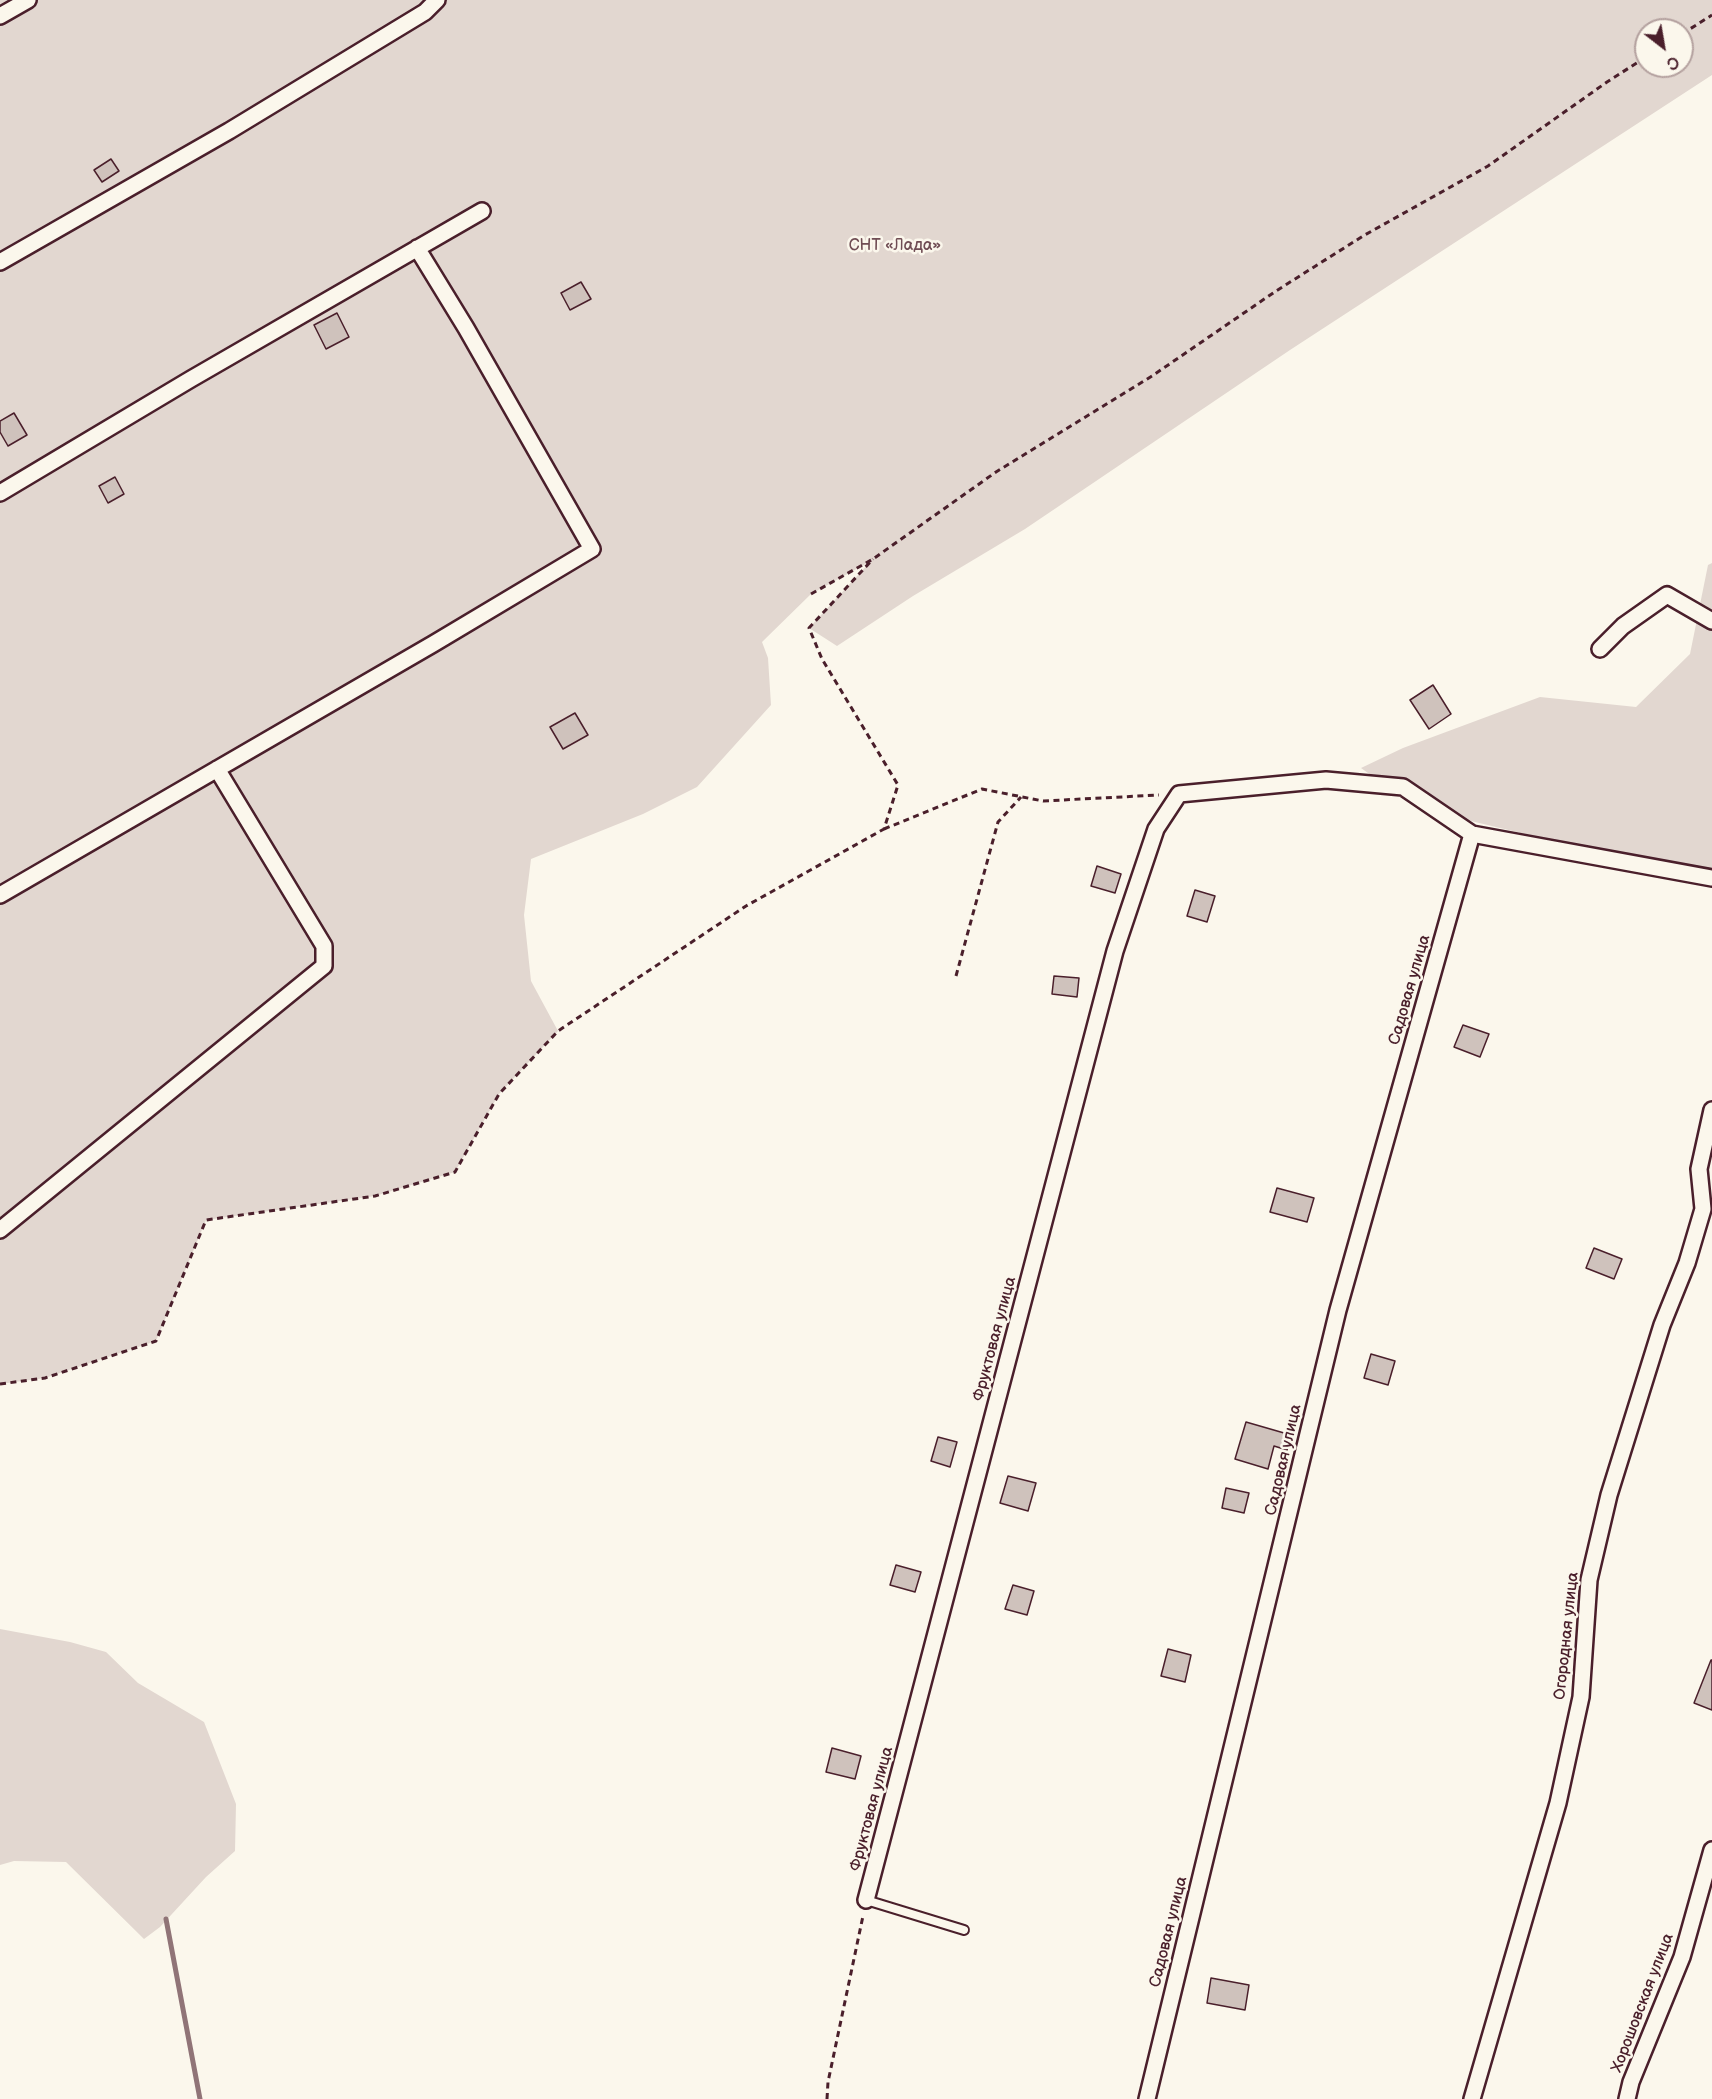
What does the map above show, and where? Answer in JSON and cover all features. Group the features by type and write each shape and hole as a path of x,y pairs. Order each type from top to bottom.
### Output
{"street":[{"path":"0,16 28,0"},
{"path":"0,262 229,131 424,12 437,0"},
{"path":"0,492 482,211"},
{"path":"0,895 592,549 466,327 417,248"},
{"path":"1600,649 1623,626 1668,595 1712,621"},
{"path":"0,1230 324,966 324,946 217,770"},
{"path":"1179,794 1326,780 1402,787 1472,834 1712,878"},
{"name":"Фруктовая улица","path":"866,1900 1115,951 1156,830 1179,794"},
{"name":"Садовая улица","path":"1147,2099 1338,1310 1472,834"},
{"name":"Огородная улица","path":"1472,2099 1558,1803 1581,1697 1589,1580 1609,1495 1662,1325 1687,1263 1703,1209 1699,1169 1712,1110"},
{"name":"Хорошовская улица","path":"1626,2099 1682,1957 1712,1850"}],"lane":[{"path":"866,1900 964,1930"}],"path":[{"path":"1694,26 1712,15"},
{"path":"811,594 873,559 996,472 1152,376 1276,291 1363,236 1488,166 1634,64"},
{"path":"873,559 809,628 822,658 898,785 884,830"},
{"path":"0,1384 45,1378 156,1341 206,1220 375,1196 455,1172 499,1094 558,1031 746,906 884,830 982,789 1042,801 1179,794"},
{"path":"957,976 998,822 1021,797"},
{"path":"826,2099 866,1900"}],"green space":[{"name":"СНТ «Лада»","path":"0,0 1712,0 1712,75 1290,350 1025,529 913,596 837,646 809,628 871,561 811,594 762,642 768,658 771,705 697,787 643,814 531,859 524,915 531,981 558,1031 499,1094 455,1172 375,1196 206,1220 156,1341 45,1378 0,1384"},
{"path":"1712,563 1712,879 1417,808 1361,768 1403,748 1540,697 1636,707 1690,654 1708,565"},
{"path":"0,1629 70,1642 106,1652 138,1683 204,1722 236,1804 235,1851 206,1877 160,1927 144,1939 66,1862 14,1861 0,1865"}],"building":[{"path":"111,159 119,171 102,182 94,170"},
{"path":"581,282 591,299 570,310 561,293"},
{"path":"337,313 349,337 326,349 314,325"},
{"path":"14,413 27,435 8,446 0,432 0,421"},
{"path":"115,477 124,494 108,503 99,486"},
{"path":"1433,685 1451,714 1429,729 1410,700"},
{"path":"575,713 588,735 563,749 550,727"},
{"path":"1097,866 1121,874 1115,893 1091,886"},
{"path":"1195,890 1215,896 1207,922 1187,916"},
{"path":"1054,976 1079,978 1077,997 1052,994"},
{"path":"1463,1025 1489,1034 1480,1057 1454,1047"},
{"path":"1277,1188 1314,1198 1307,1222 1270,1212"},
{"path":"1594,1248 1622,1259 1614,1279 1586,1268"},
{"path":"1371,1354 1395,1361 1388,1385 1364,1378"},
{"path":"1246,1422 1291,1435 1287,1450 1274,1446 1268,1469 1235,1459"},
{"path":"938,1437 957,1442 950,1467 931,1461"},
{"path":"1008,1476 1036,1483 1028,1511 1000,1503"},
{"path":"1226,1488 1249,1493 1244,1513 1222,1508"},
{"path":"896,1565 921,1572 915,1592 890,1585"},
{"path":"1013,1585 1034,1591 1027,1615 1005,1609"},
{"path":"1168,1649 1191,1655 1185,1682 1161,1676"},
{"path":"1712,1660 1712,1710 1694,1703"},
{"path":"832,1748 861,1756 855,1779 826,1772"},
{"path":"1211,1978 1249,1985 1245,2010 1207,2003"}],"waterway":[{"path":"166,1919 200,2099"}]}
